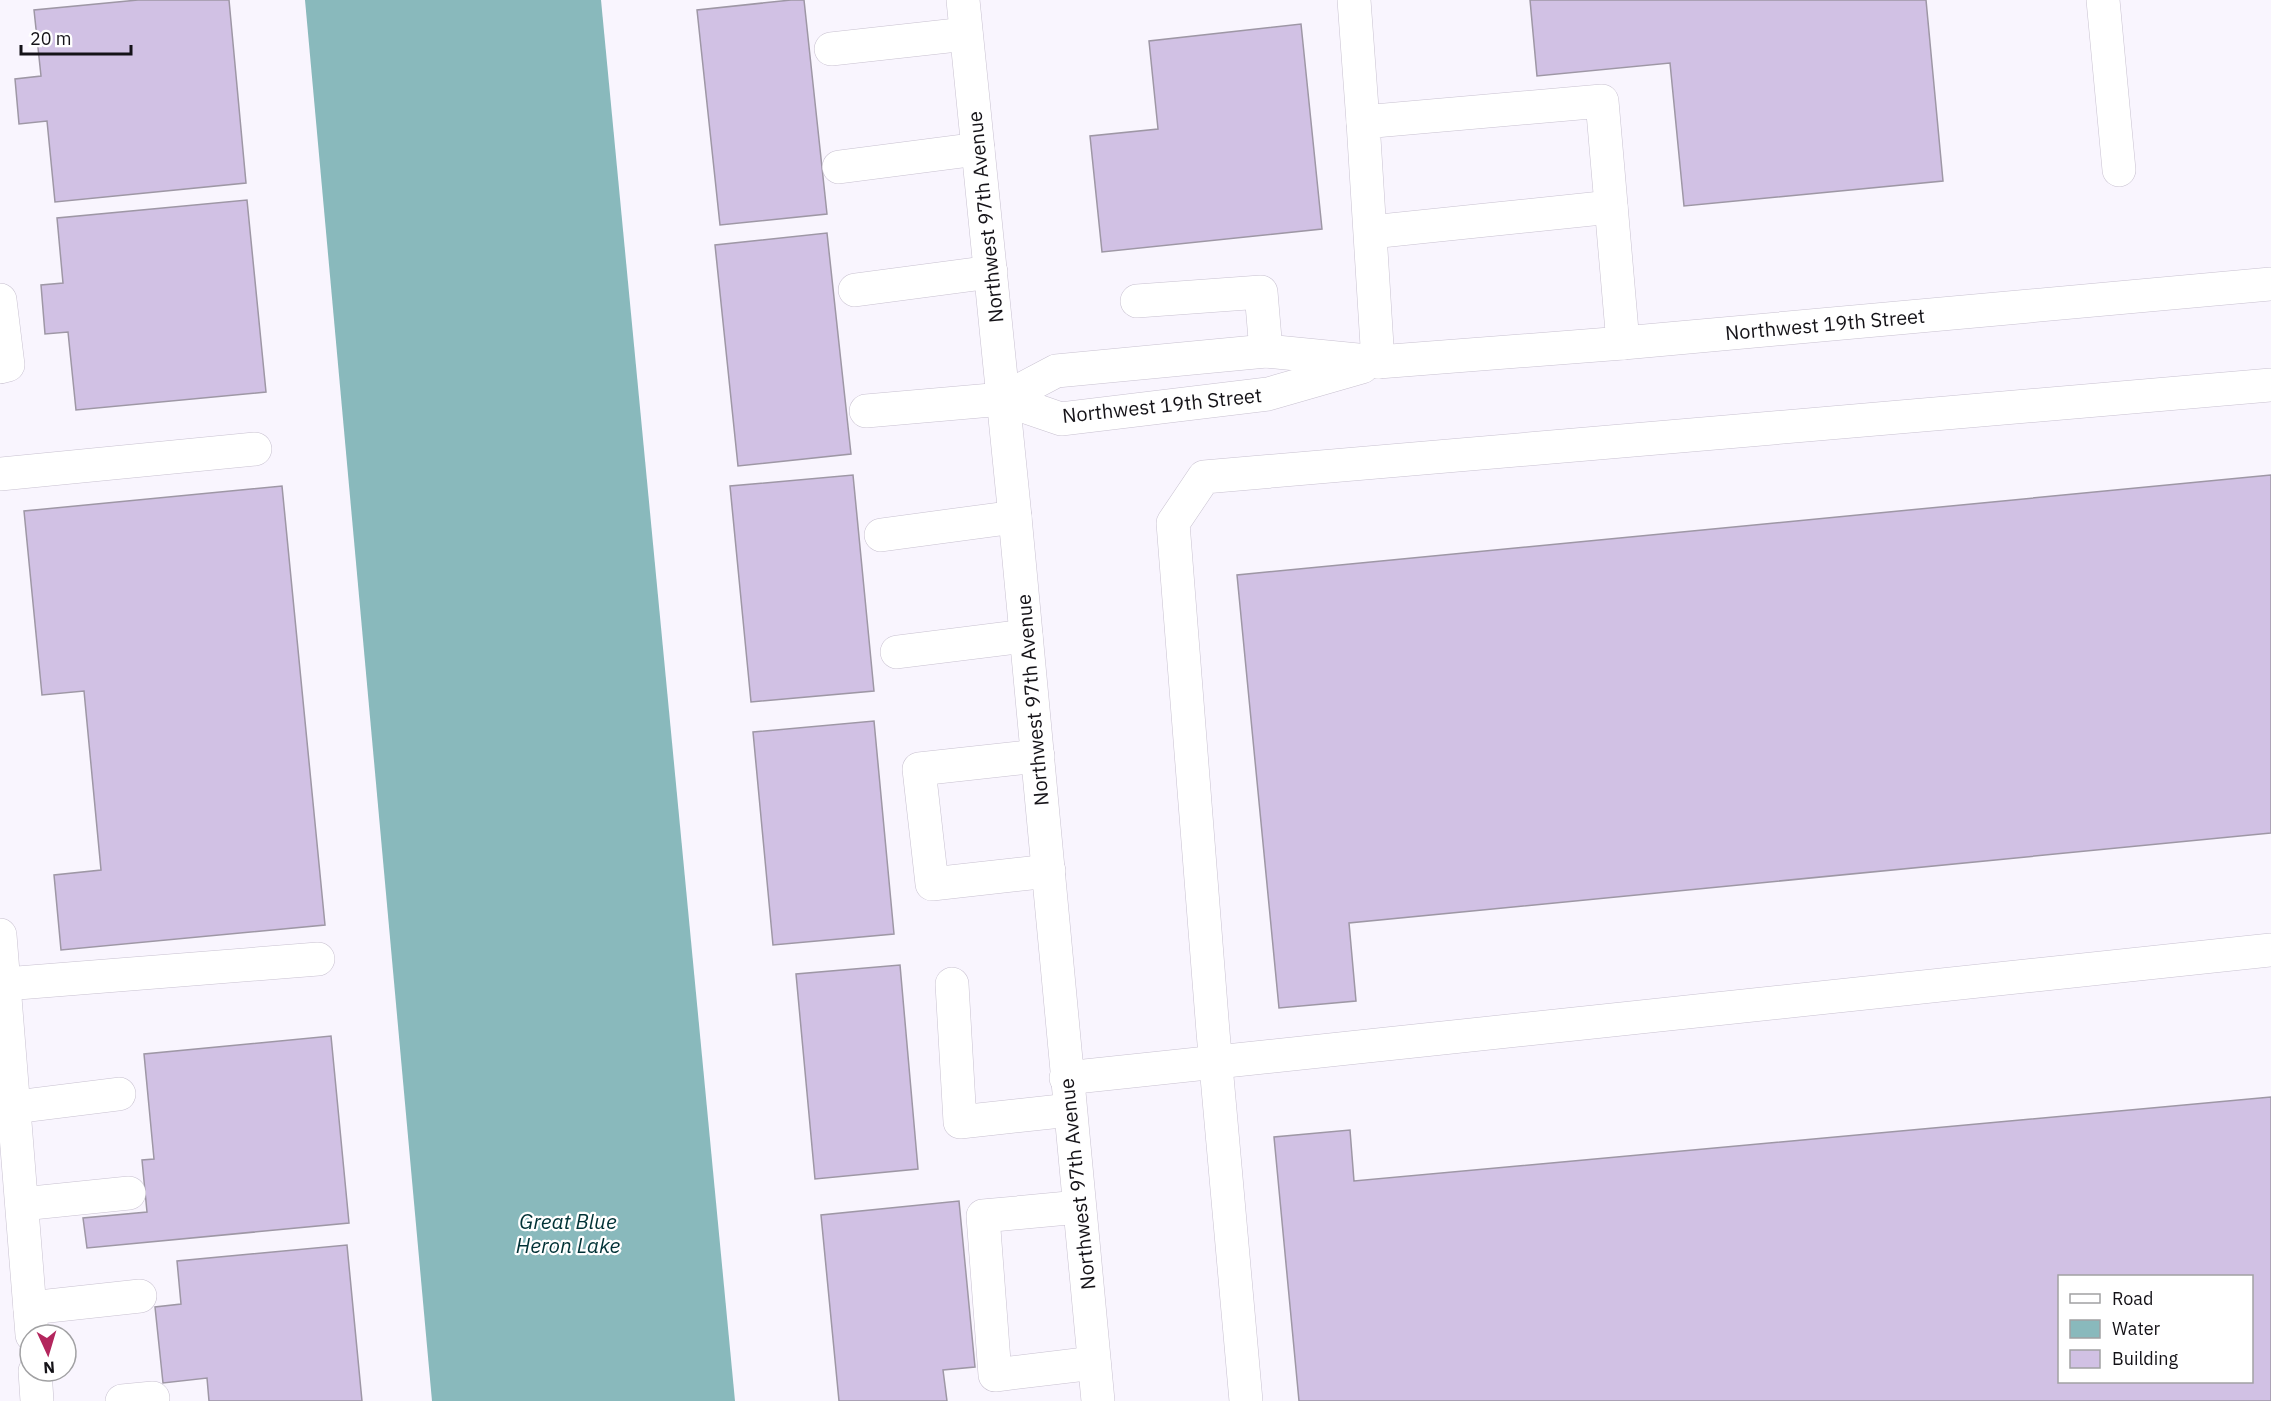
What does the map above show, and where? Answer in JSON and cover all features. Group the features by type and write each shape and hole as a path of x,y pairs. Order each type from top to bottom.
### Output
{"street":[{"name":"Northwest 97th Avenue","path":"963,0 1015,517 1098,1401"},
{"path":"1354,0 1378,362"},
{"path":"2103,0 2119,170"},
{"path":"831,49 966,34"},
{"path":"1363,122 1602,101 1623,343"},
{"path":"839,167 978,149"},
{"path":"1371,232 1611,207"},
{"path":"855,290 991,272"},
{"name":"Northwest 19th Street","path":"1003,399 1056,371 1266,351 1378,362 1623,343 2271,284"},
{"path":"1137,301 1261,292 1266,351"},
{"path":"0,300 8,365 0,367"},
{"name":"Northwest 19th Street","path":"1003,399 1061,419 1113,414 1268,394 1378,362"},
{"path":"1246,1401 1216,1063 1173,523 1204,477 2271,385"},
{"path":"866,411 1003,399"},
{"path":"0,474 255,449"},
{"path":"881,535 1015,517"},
{"path":"897,652 1026,636"},
{"path":"1038,756 919,769 932,884 1049,871"},
{"path":"0,935 31,1322 140,1296"},
{"path":"1066,1078 2271,950"},
{"path":"5,984 318,959"},
{"path":"952,984 960,1122 1070,1110"},
{"path":"15,1107 119,1094"},
{"path":"22,1204 129,1193"},
{"path":"1079,1207 982,1216 995,1375 1094,1363"},
{"path":"36,1383 37,1401"},
{"path":"122,1401 153,1398"}],"water":[{"name":"Great Blue Heron Lake","path":"305,0 601,0 735,1401 432,1401"}],"building":[{"path":"138,0 229,0 246,183 55,202 47,121 19,124 15,79 41,76 34,10"},
{"path":"804,0 827,214 720,225 697,10"},
{"path":"1530,0 1926,0 1943,181 1684,206 1670,63 1537,76"},
{"path":"1301,24 1322,229 1102,252 1090,136 1158,129 1149,41"},
{"path":"247,200 266,392 76,410 68,332 45,334 41,285 63,283 57,218"},
{"path":"827,233 851,454 738,466 715,245"},
{"path":"853,475 874,691 751,702 730,486"},
{"path":"2271,475 2271,833 1349,923 1356,1001 1279,1008 1237,575"},
{"path":"282,486 325,925 61,950 54,875 101,870 84,691 42,695 24,511"},
{"path":"874,721 894,934 773,945 753,732"},
{"path":"900,965 918,1169 815,1179 796,974"},
{"path":"331,1036 349,1223 87,1248 83,1218 147,1212 142,1160 154,1159 144,1054"},
{"path":"2271,1097 2271,1401 1299,1401 1274,1137 1350,1130 1354,1181"},
{"path":"959,1201 975,1367 943,1370 947,1401 839,1401 821,1215"},
{"path":"347,1245 362,1401 209,1401 207,1378 163,1383 155,1307 181,1304 177,1261"}]}
